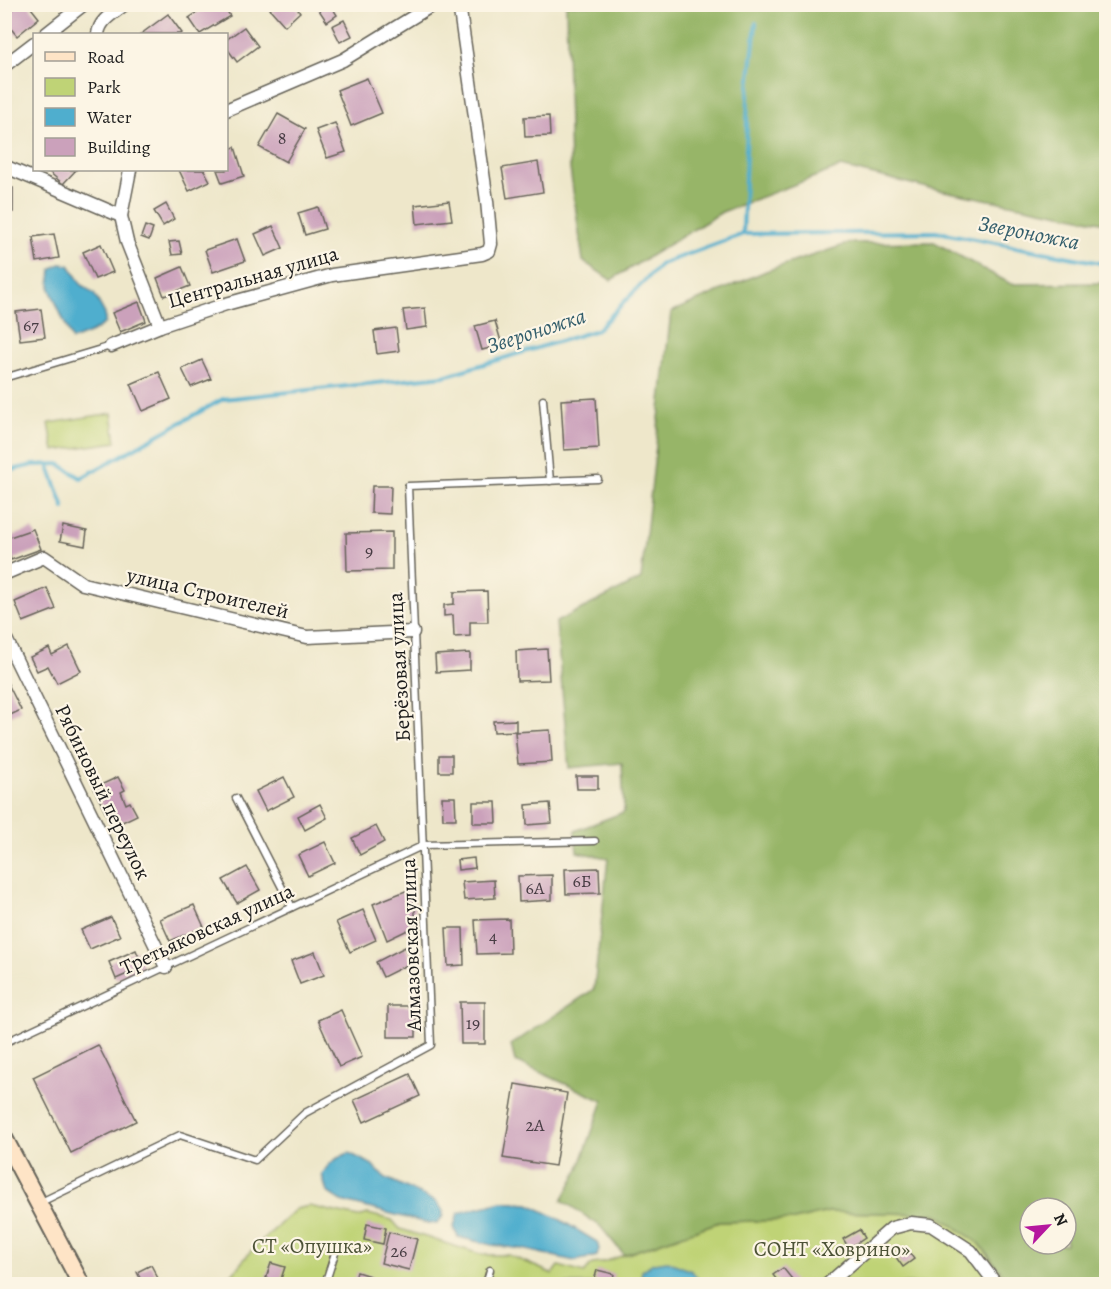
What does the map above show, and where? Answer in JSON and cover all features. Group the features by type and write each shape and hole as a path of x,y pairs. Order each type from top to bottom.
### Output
{"street":[{"path":"47,33 84,4"},
{"path":"98,33 104,20 125,4"},
{"path":"228,109 343,60 434,4"},
{"name":"Центральная улица","path":"111,346 160,326 226,304 332,275 482,254 489,251 487,201 459,4"},
{"path":"4,66 33,44"},
{"path":"4,166 121,216"},
{"path":"130,171 121,216 127,242 160,326"},
{"name":"улица Строителей","path":"4,574 44,557 83,584 307,637 413,632"},
{"name":"Рябиновый переулок","path":"4,635 166,967"},
{"path":"4,1138 81,1284"},
{"path":"828,1284 892,1228 910,1223 931,1226 971,1251 996,1284"}],"lane":[{"name":"Центральная улица","path":"4,378 111,346"},
{"path":"543,400 549,481 598,479"},
{"name":"Берёзовая улица","path":"424,845 408,486 549,481"},
{"path":"236,798 292,907"},
{"path":"424,845 595,841"},
{"name":"Третьяковская улица","path":"4,1043 424,845"},
{"name":"Алмазовская улица","path":"39,1203 180,1135 255,1160 304,1113 431,1045 424,845"},
{"path":"325,1284 336,1250"},
{"path":"486,1284 489,1270"}],"green space":[{"path":"566,5 1106,5 1106,223 924,187 841,167 722,212 611,280 583,261 570,169"},
{"path":"934,242 1011,284 1106,283 1106,1284 1010,1284 980,1244 937,1214 828,1212 794,1220 719,1222 624,1255 600,1226 562,1200 578,1171 603,1101 515,1061 511,1045 594,989 608,858 577,852 575,831 624,812 622,763 569,768 556,622 641,579 671,312 766,271 850,243"},
{"path":"112,413 116,442 54,451 49,423"},
{"name":"СОНТ «Ховрино»","path":"309,1206 358,1217 368,1214 392,1220 400,1229 483,1255 509,1255 553,1274 559,1266 584,1273 592,1264 601,1263 719,1222 794,1220 828,1212 937,1214 980,1244 1010,1284 224,1284 250,1252 296,1209"}],"water":[{"path":"60,264 69,265 81,284 94,294 105,314 105,323 92,332 72,340 50,289 51,270"},
{"path":"349,1153 369,1163 386,1178 437,1202 443,1211 443,1216 437,1224 427,1223 341,1201 327,1192 322,1175 333,1161"},
{"path":"502,1202 529,1204 559,1219 597,1242 599,1249 597,1256 575,1261 458,1237 454,1227 458,1213"},
{"path":"667,1261 692,1271 699,1280 698,1284 640,1284 642,1271 653,1263"}],"building":[{"path":"19,4 28,4 39,18 17,36 4,20 4,16"},
{"path":"210,4 223,4 230,16 202,33 189,18"},
{"path":"275,4 293,4 300,12 285,26 270,9"},
{"path":"315,4 330,4 337,15 327,22"},
{"path":"168,14 182,33 142,33"},
{"path":"344,20 352,36 340,42 332,26"},
{"path":"244,27 258,46 237,62 228,50 228,39"},
{"path":"367,78 382,113 351,126 337,90"},
{"path":"278,114 305,129 286,162 259,147"},
{"path":"549,116 550,136 525,137 524,117"},
{"path":"335,123 346,152 327,158 316,130"},
{"path":"235,147 244,176 222,183 217,171 228,171 228,149"},
{"path":"538,162 543,192 507,198 502,168"},
{"path":"48,171 75,171 63,184"},
{"path":"179,171 205,171 210,181 189,191"},
{"path":"4,188 13,188 13,212 4,212"},
{"path":"449,201 452,220 417,224 415,205"},
{"path":"166,204 174,219 163,226 154,211"},
{"path":"318,207 325,229 305,235 298,213"},
{"path":"145,226 153,229 149,240 141,237"},
{"path":"273,226 283,248 265,256 255,234"},
{"path":"54,234 59,258 37,262 33,237"},
{"path":"237,239 245,261 213,272 205,250"},
{"path":"179,241 182,254 172,255 169,242"},
{"path":"101,244 113,272 95,279 83,252"},
{"path":"182,267 190,286 164,296 157,278"},
{"path":"139,302 146,321 120,332 112,313"},
{"path":"425,308 427,327 406,330 403,310"},
{"path":"41,309 45,337 20,340 16,312"},
{"path":"495,321 502,345 482,350 475,326"},
{"path":"396,328 399,351 377,354 374,331"},
{"path":"202,360 211,379 191,387 182,369"},
{"path":"159,372 171,399 143,411 131,384"},
{"path":"596,398 599,448 564,450 561,400"},
{"path":"372,486 391,486 390,514 371,513"},
{"path":"63,526 87,531 85,546 60,541"},
{"path":"33,529 41,549 11,560 4,539"},
{"path":"392,532 392,570 347,571 346,533"},
{"path":"47,588 56,609 23,622 15,602"},
{"path":"487,591 488,622 470,622 470,636 454,637 453,615 444,616 444,605 454,604 454,592"},
{"path":"69,646 81,671 57,683 48,666 37,671 30,657 49,648 52,655"},
{"path":"547,649 549,680 517,681 516,651"},
{"path":"470,653 470,670 436,672 435,655"},
{"path":"4,676 21,710 4,718"},
{"path":"516,720 516,731 494,732 493,721"},
{"path":"550,730 552,762 518,764 515,732"},
{"path":"439,755 452,755 452,772 439,772"},
{"path":"576,776 598,776 598,789 577,789"},
{"path":"118,777 125,790 121,792 126,804 130,802 137,815 112,827 94,788"},
{"path":"284,777 294,797 266,811 256,791"},
{"path":"442,797 455,797 456,819 443,819"},
{"path":"473,802 496,802 497,823 473,823"},
{"path":"550,803 552,823 527,825 526,805"},
{"path":"320,804 327,818 305,830 298,816"},
{"path":"376,826 384,842 360,855 352,838"},
{"path":"325,842 335,863 308,876 298,855"},
{"path":"474,858 475,868 458,870 457,860"},
{"path":"247,867 260,890 237,903 223,880"},
{"path":"599,868 600,893 566,894 565,869"},
{"path":"552,875 552,900 519,902 518,876"},
{"path":"494,880 495,898 464,900 462,882"},
{"path":"413,888 416,926 387,940 373,904"},
{"path":"194,905 204,927 170,941 160,919"},
{"path":"363,910 376,940 350,952 336,922"},
{"path":"111,917 120,936 90,949 81,930"},
{"path":"509,919 510,953 477,954 475,920"},
{"path":"446,928 463,928 464,965 448,966"},
{"path":"405,947 413,962 383,977 376,962"},
{"path":"136,950 143,967 116,979 109,962"},
{"path":"315,952 324,975 300,984 291,961"},
{"path":"460,1002 485,1002 485,1044 461,1044"},
{"path":"388,1006 416,1006 416,1037 388,1037"},
{"path":"341,1010 362,1057 339,1067 318,1020"},
{"path":"98,1045 136,1121 71,1153 33,1077"},
{"path":"410,1074 420,1096 364,1122 354,1100"},
{"path":"515,1084 567,1093 555,1166 503,1158"},
{"path":"367,1224 386,1228 383,1244 364,1240"},
{"path":"859,1230 864,1238 849,1248 843,1239"},
{"path":"389,1232 417,1239 409,1270 381,1263"},
{"path":"906,1248 914,1259 903,1267 895,1256"},
{"path":"271,1263 285,1267 280,1282 266,1278"},
{"path":"151,1265 161,1284 143,1284 137,1272"},
{"path":"783,1268 796,1284 780,1284 773,1275"},
{"path":"597,1270 614,1274 612,1284 594,1281"},
{"path":"357,1272 373,1277 370,1284 353,1284"}],"waterway":[{"path":"743,234 748,96 756,23"},
{"name":"Звероножка","path":"4,472 33,465 59,464 81,478 223,399 444,376 597,330 661,264 743,234 938,232 1106,264"},
{"path":"48,464 64,508"}],"park label":[{"name":"СТ «Опушка»","path":"312,1246"}]}
